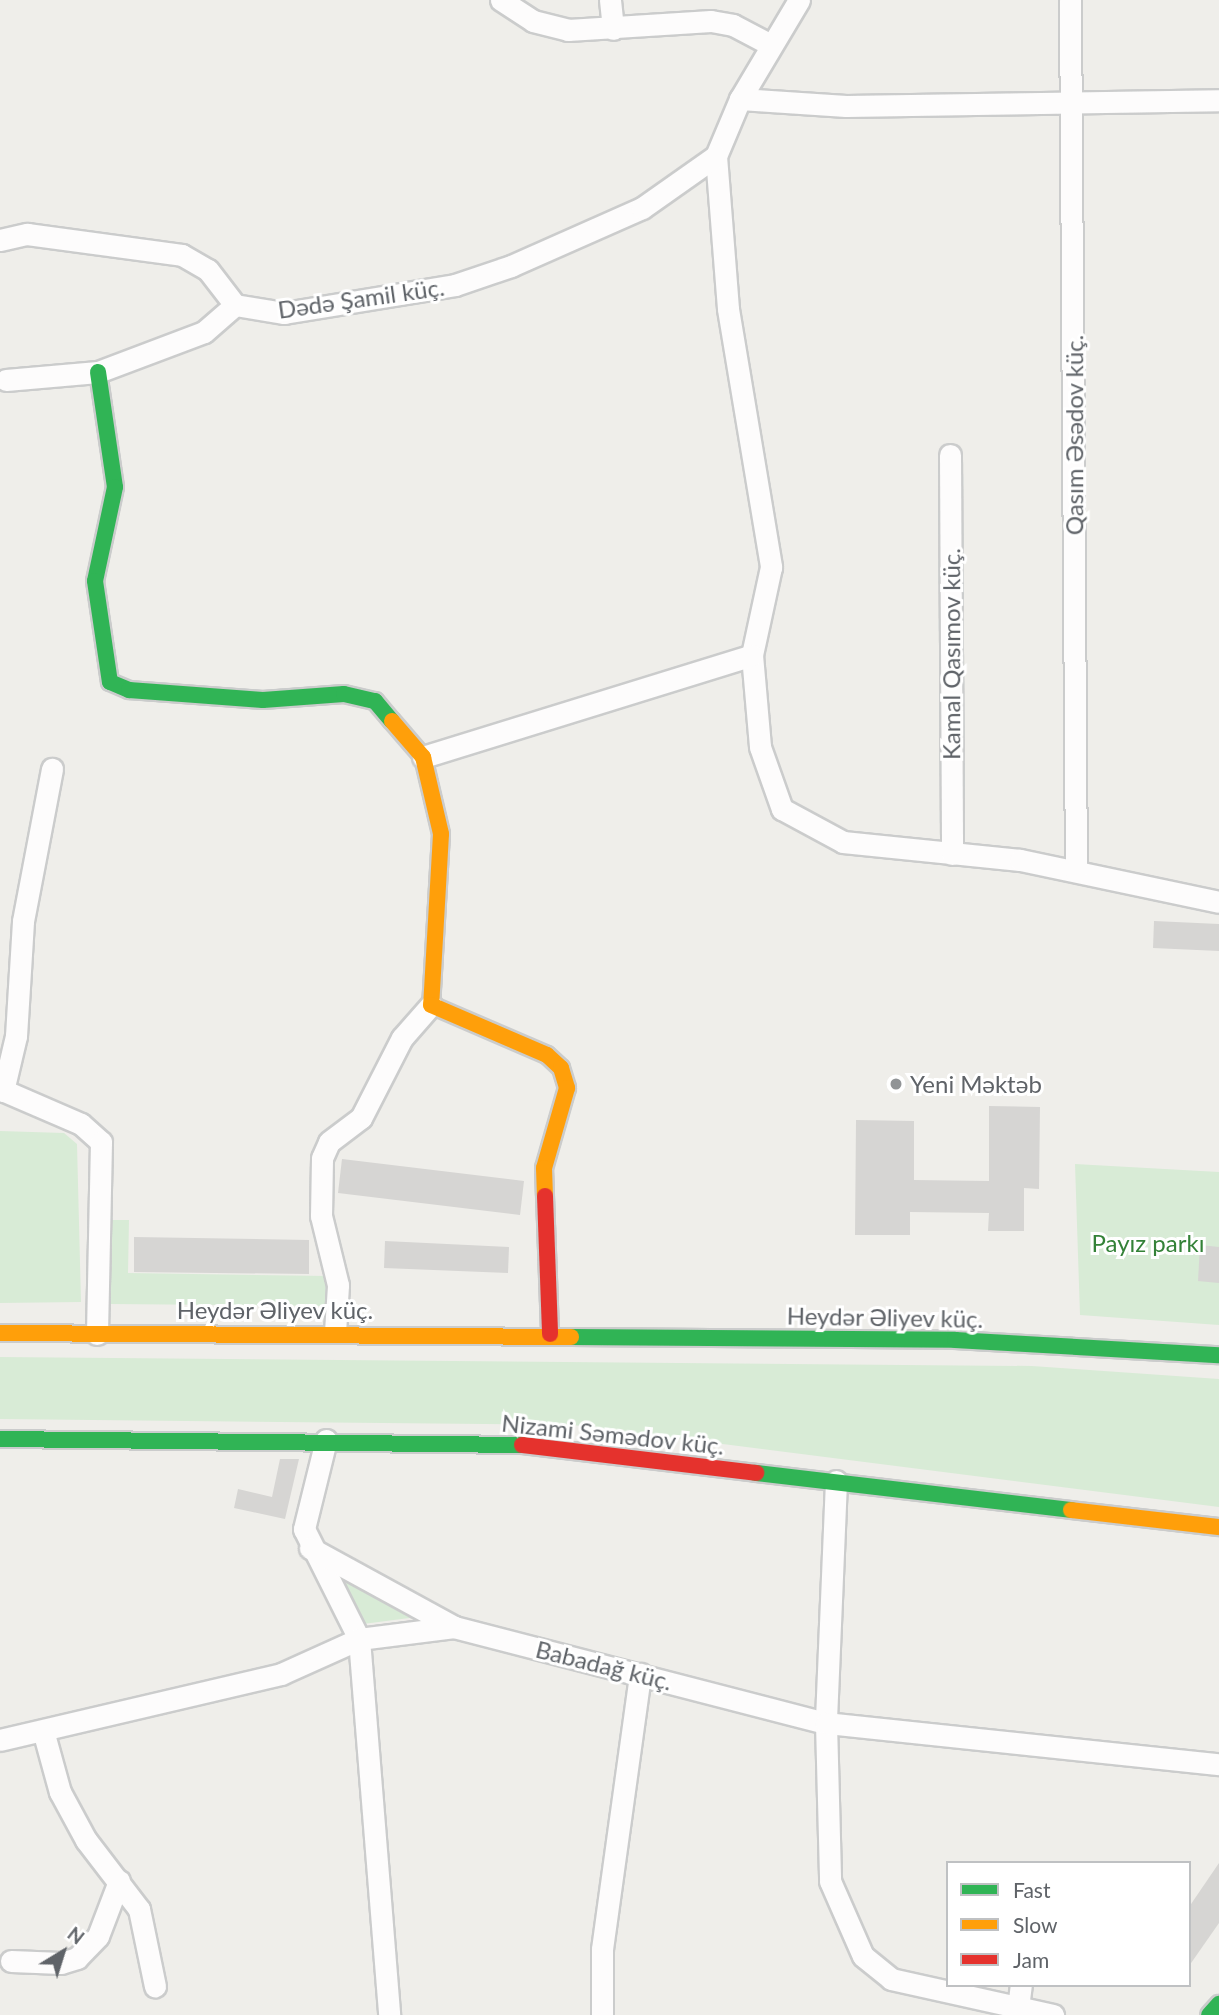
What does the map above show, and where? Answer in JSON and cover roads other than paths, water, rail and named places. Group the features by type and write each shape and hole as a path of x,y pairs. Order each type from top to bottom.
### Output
{"main road":[{"path":"98,372 115,487 95,582 103,667 110,682 142,691 263,700 344,694 376,701 423,757 441,835 431,1005 547,1055 561,1068 567,1088 547,1151 542,1227 550,1334"},
{"name":"Heydər Əliyev küç.","path":"0,1334 335,1332 955,1340 1219,1355"},
{"name":"Nizami Səmədov küç.","path":"0,1439 326,1440 522,1445 1219,1527"},
{"path":"1209,2015 1219,2004"}],"street":[{"path":"501,0 533,21 568,30 711,21 771,45"},
{"path":"610,0 613,29"},
{"path":"799,0 740,99 716,156 728,309 771,567 752,655 760,747 782,809 843,842 1076,871 1219,902"},
{"name":"Qasım Əsədov küç.","path":"1070,0 1076,871"},
{"path":"740,99 846,106 1219,100"},
{"name":"Dədə Şamil küç.","path":"235,305 284,313 455,285 642,208 716,156"},
{"path":"0,240 27,234 182,255 208,270 235,305 204,332 98,372 6,380"},
{"name":"Kamal Qasımov küç.","path":"950,454 952,854"},
{"path":"423,757 752,655"},
{"path":"52,769 23,921 16,1036 2,1090 81,1124 100,1142 97,1334"},
{"path":"335,1332 338,1285 321,1216 322,1158 329,1142 361,1118 402,1038 431,1005"},
{"path":"326,1440 304,1513 310,1548 359,1639 389,2015"},
{"path":"836,1481 827,1723 830,1881 863,1956 891,1979 1053,2015"},
{"path":"310,1548 454,1627"},
{"name":"Babadağ küç.","path":"0,1740 44,1734 281,1674 359,1639 454,1627 827,1723 1219,1764"},
{"path":"602,2015 602,1949 639,1674"},
{"path":"44,1734 60,1792 139,1909 155,1986"},
{"path":"11,1961 61,1964 77,1958 98,1936 119,1881"},
{"path":"1018,2008 1021,1987"}],"place":[{"name":"Yeni Məktəb","path":"896,1084"}],"park label":[{"name":"Payız parkı","path":"1148,1243"}]}
